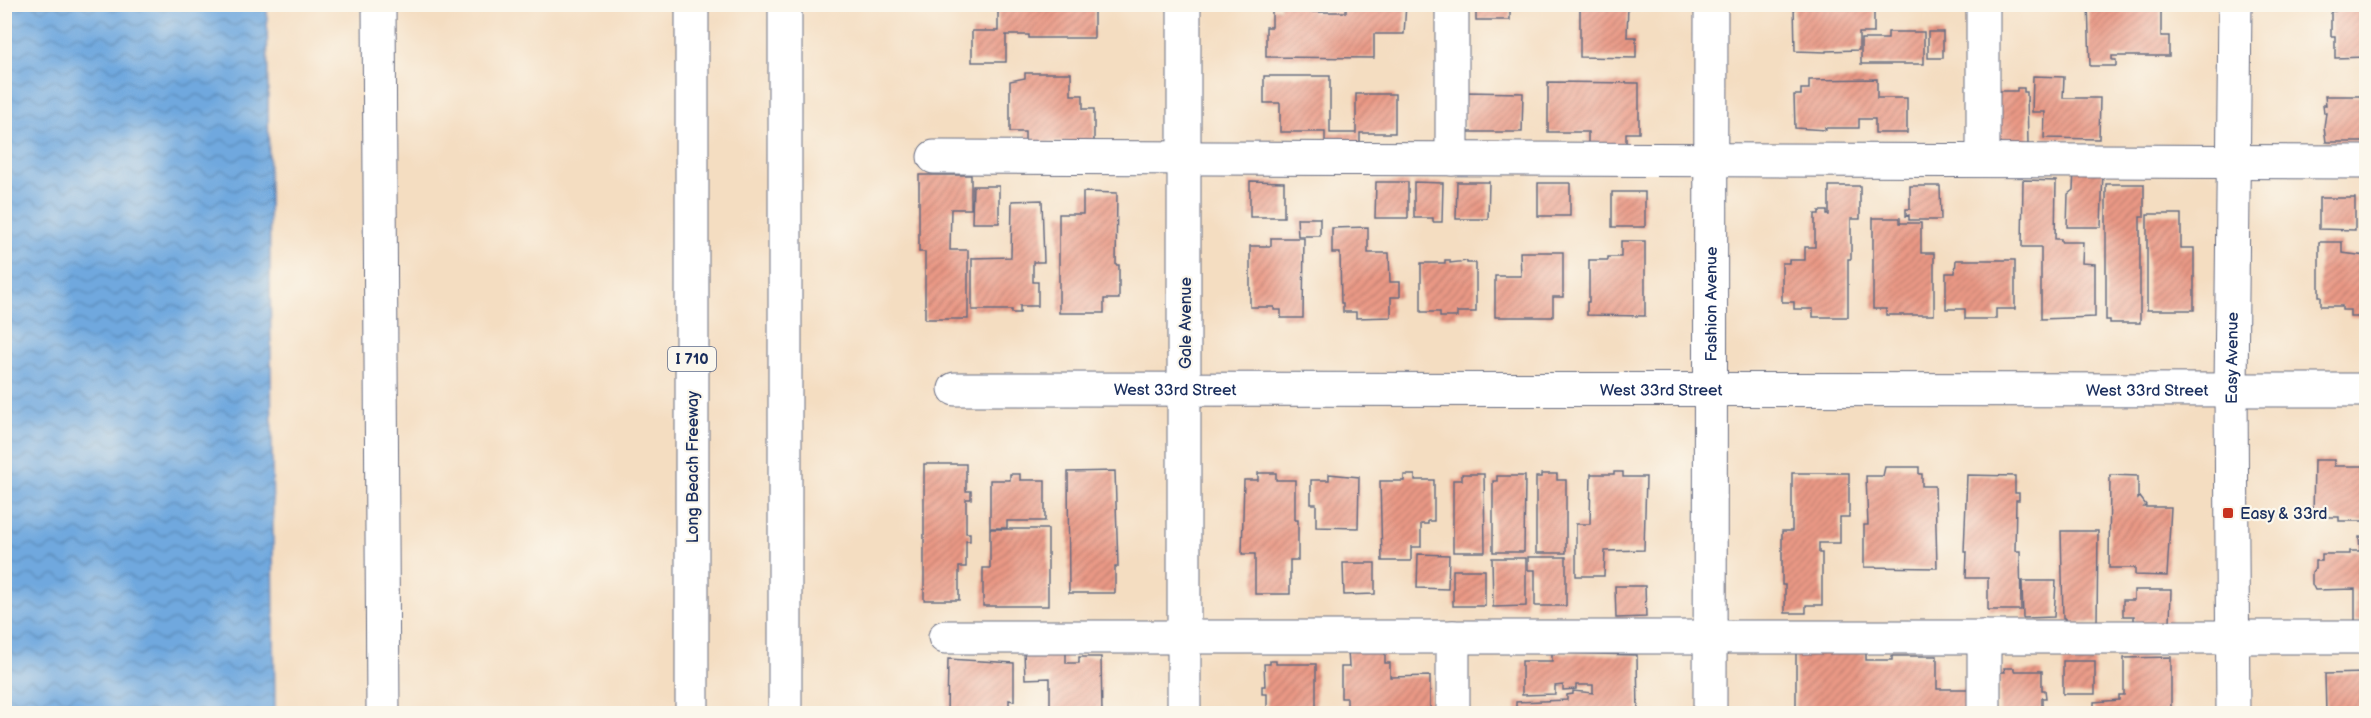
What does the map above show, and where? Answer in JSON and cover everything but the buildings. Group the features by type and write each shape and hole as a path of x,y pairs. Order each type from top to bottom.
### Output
{"main road":[{"path":"379,4 383,714"},
{"name":"Long Beach Freeway","path":"692,4 692,714"},
{"path":"785,4 785,714"},
{"name":"Gale Avenue","path":"1184,4 1184,714"},
{"path":"1452,4 1452,159"},
{"name":"Fashion Avenue","path":"1710,714 1711,4"},
{"path":"1983,4 1983,160"},
{"name":"Easy Avenue","path":"2233,714 2231,390 2235,4"},
{"path":"934,157 2367,162"},
{"name":"West 33rd Street","path":"955,389 2367,390"},
{"path":"945,637 2367,637"},
{"path":"1453,637 1453,714"},
{"path":"1984,637 1984,714"}],"water":[{"path":"4,5 267,5 275,713 5,713"}],"place":[{"name":"Easy & 33rd","path":"2228,513"}]}
